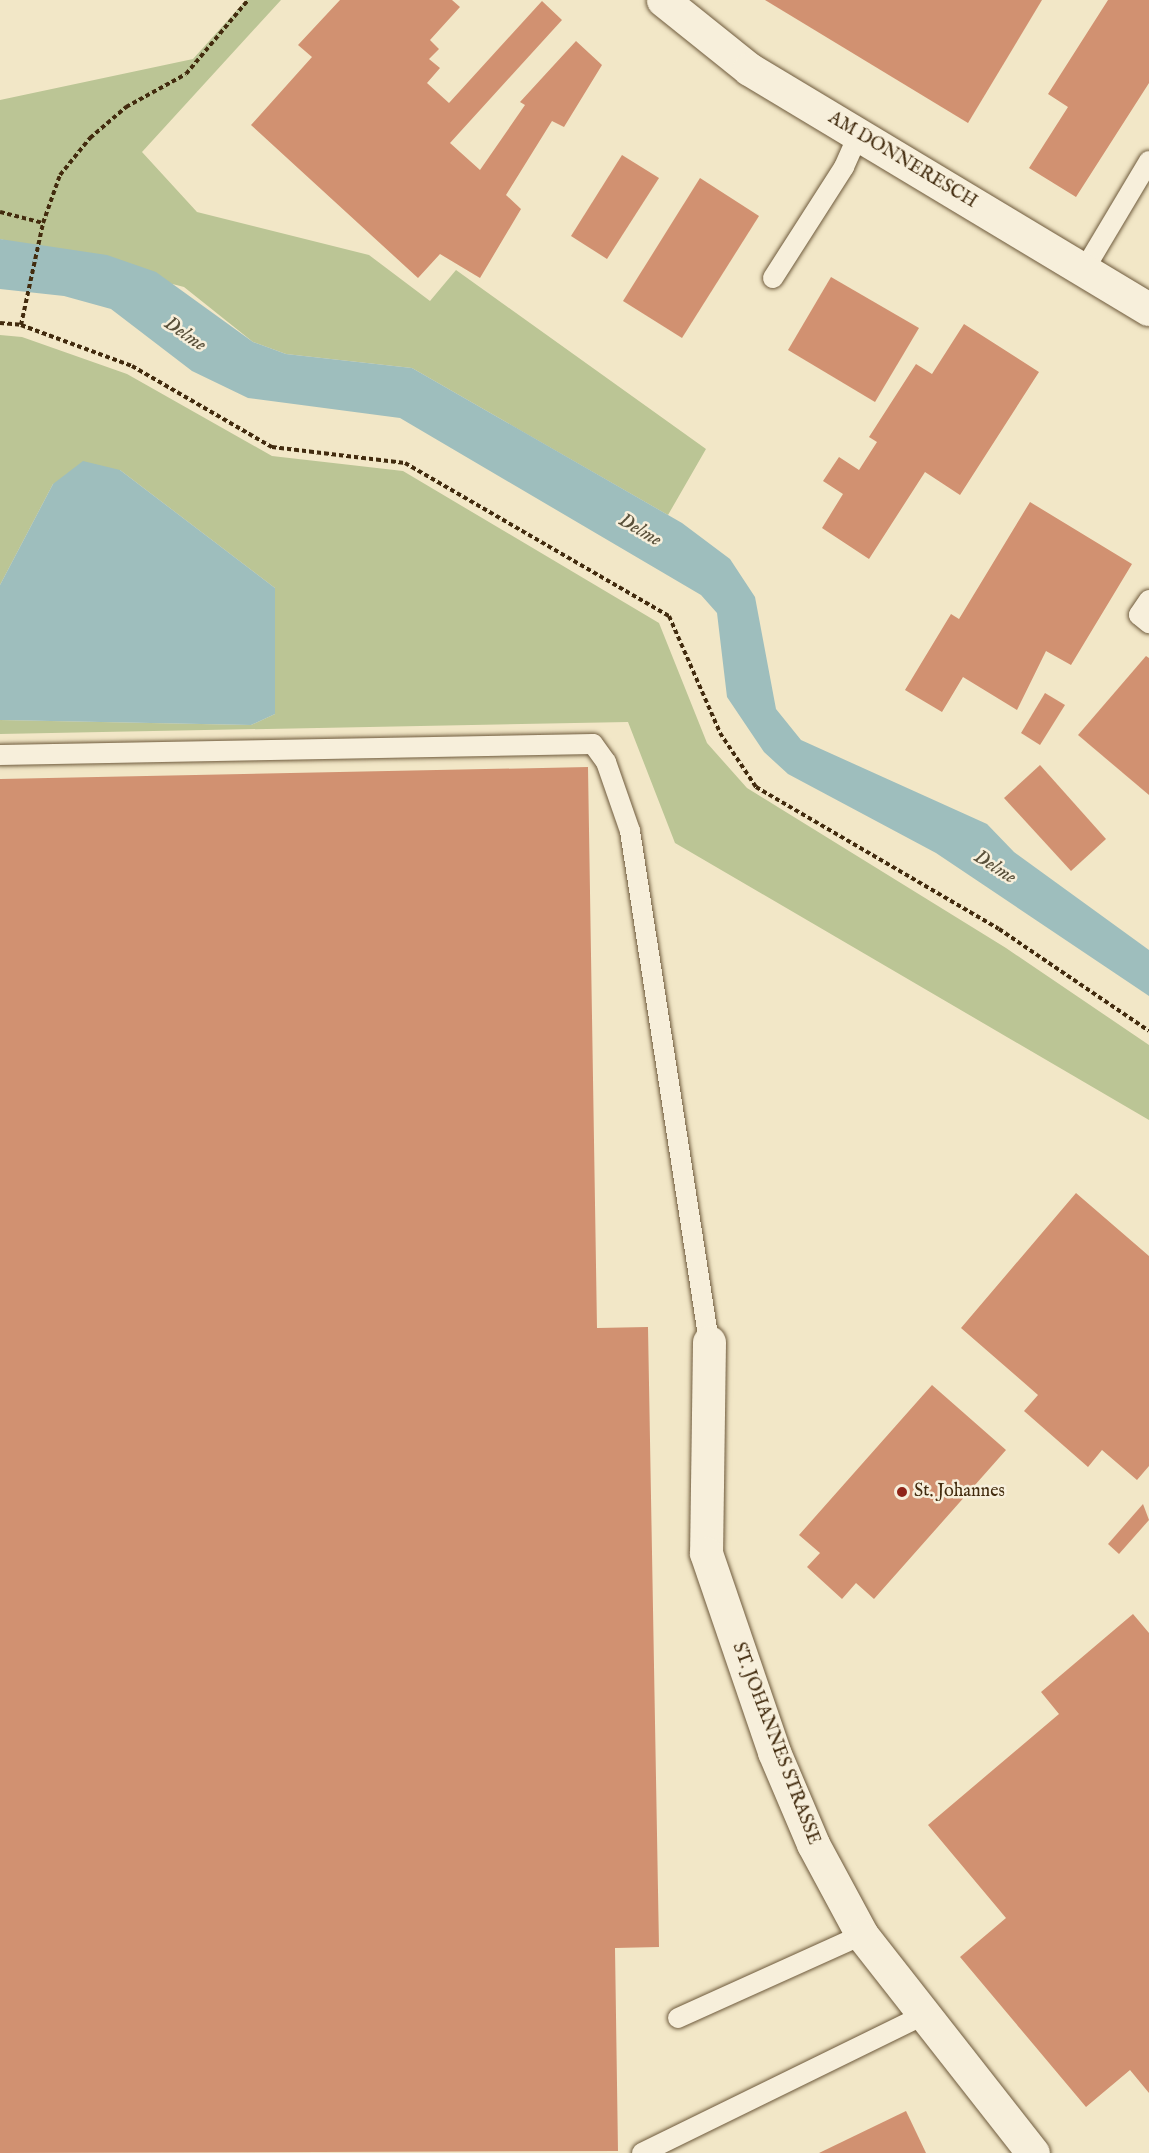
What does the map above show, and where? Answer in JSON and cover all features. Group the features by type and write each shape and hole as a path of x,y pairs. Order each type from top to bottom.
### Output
{"street":[{"name":"AM DONNERESCH","path":"663,0 749,69 1149,309"},
{"name":"ST. JOHANNES STRASSE","path":"709,1342 706,1553 774,1752 813,1844 862,1935 1033,2153"}],"lane":[{"path":"773,278 844,167 858,135"},
{"path":"1084,270 1149,161"},
{"path":"1149,600 1139,615 1149,623"},
{"path":"0,755 593,744 606,762 630,831 709,1342"},
{"path":"678,2018 862,1935"},
{"path":"642,2153 924,2015"}],"path":[{"path":"21,325 43,223 60,175 90,138 126,107 186,74 248,0"},
{"path":"0,212 43,223"},
{"path":"0,323 21,325 132,366 272,447 405,463 669,616 720,733 756,786 999,929 1149,1031"}],"green space":[{"path":"246,0 281,0 142,152 197,212 369,255 430,301 456,270 706,449 668,515 412,368 286,354 253,342 184,287 0,239 0,100 193,59"},
{"path":"0,335 22,337 127,374 272,456 403,471 659,623 707,743 747,788 1006,948 1149,1045 1149,1120 675,843 628,722 0,734 0,720 251,725 275,714 275,588 120,470 53,484 0,585"}],"water":[{"name":"Delme","path":"0,239 107,255 156,272 253,342 286,354 412,368 682,523 730,559 755,597 776,709 801,740 987,824 1014,852 1149,950 1149,996 936,853 788,774 764,752 727,697 717,613 701,595 400,418 248,398 192,371 111,309 64,296 0,289"},
{"path":"83,461 120,470 275,588 275,714 251,725 0,720 0,585 53,484"}],"building":[{"path":"340,0 452,0 460,7 430,40 439,49 429,59 440,68 427,83 449,103 542,1 562,20 450,143 480,170 525,105 520,102 576,41 602,65 564,127 552,121 506,195 521,209 480,278 440,254 418,278 251,125 312,57 298,45"},
{"path":"765,0 1042,0 968,123"},
{"path":"1108,0 1149,0 1149,83 1076,197 1029,168 1068,107 1048,94"},
{"path":"622,155 659,178 607,259 571,236"},
{"path":"700,178 759,216 682,338 623,301"},
{"path":"831,277 919,328 875,402 788,350"},
{"path":"964,324 1039,372 960,495 925,472 869,559 822,528 843,494 823,481 839,457 859,470 877,442 869,437 916,364 932,374"},
{"path":"1030,502 1132,564 1071,665 1046,651 1017,710 963,677 942,712 905,690 951,614 959,619"},
{"path":"1146,656 1149,658 1149,795 1078,735"},
{"path":"1045,693 1065,705 1040,745 1021,733"},
{"path":"1040,765 1106,839 1071,871 1004,798"},
{"path":"588,767 597,1328 648,1327 659,1947 615,1948 618,2151 0,2153 0,779"},
{"path":"1076,1193 1149,1256 1149,1466 1137,1480 1102,1450 1088,1467 1024,1411 1038,1395 961,1328"},
{"name":"St. Johannes","path":"932,1385 1006,1450 874,1599 856,1583 842,1599 807,1567 820,1553 799,1535"},
{"path":"1143,1504 1149,1520 1119,1554 1108,1544"},
{"path":"1133,1614 1149,1633 1149,2093 1130,2070 1086,2107 960,1957 1006,1918 928,1825 1059,1714 1041,1692"},
{"path":"906,2111 926,2153 819,2153"}],"place":[{"name":"St. Johannes","path":"902,1492"}]}
